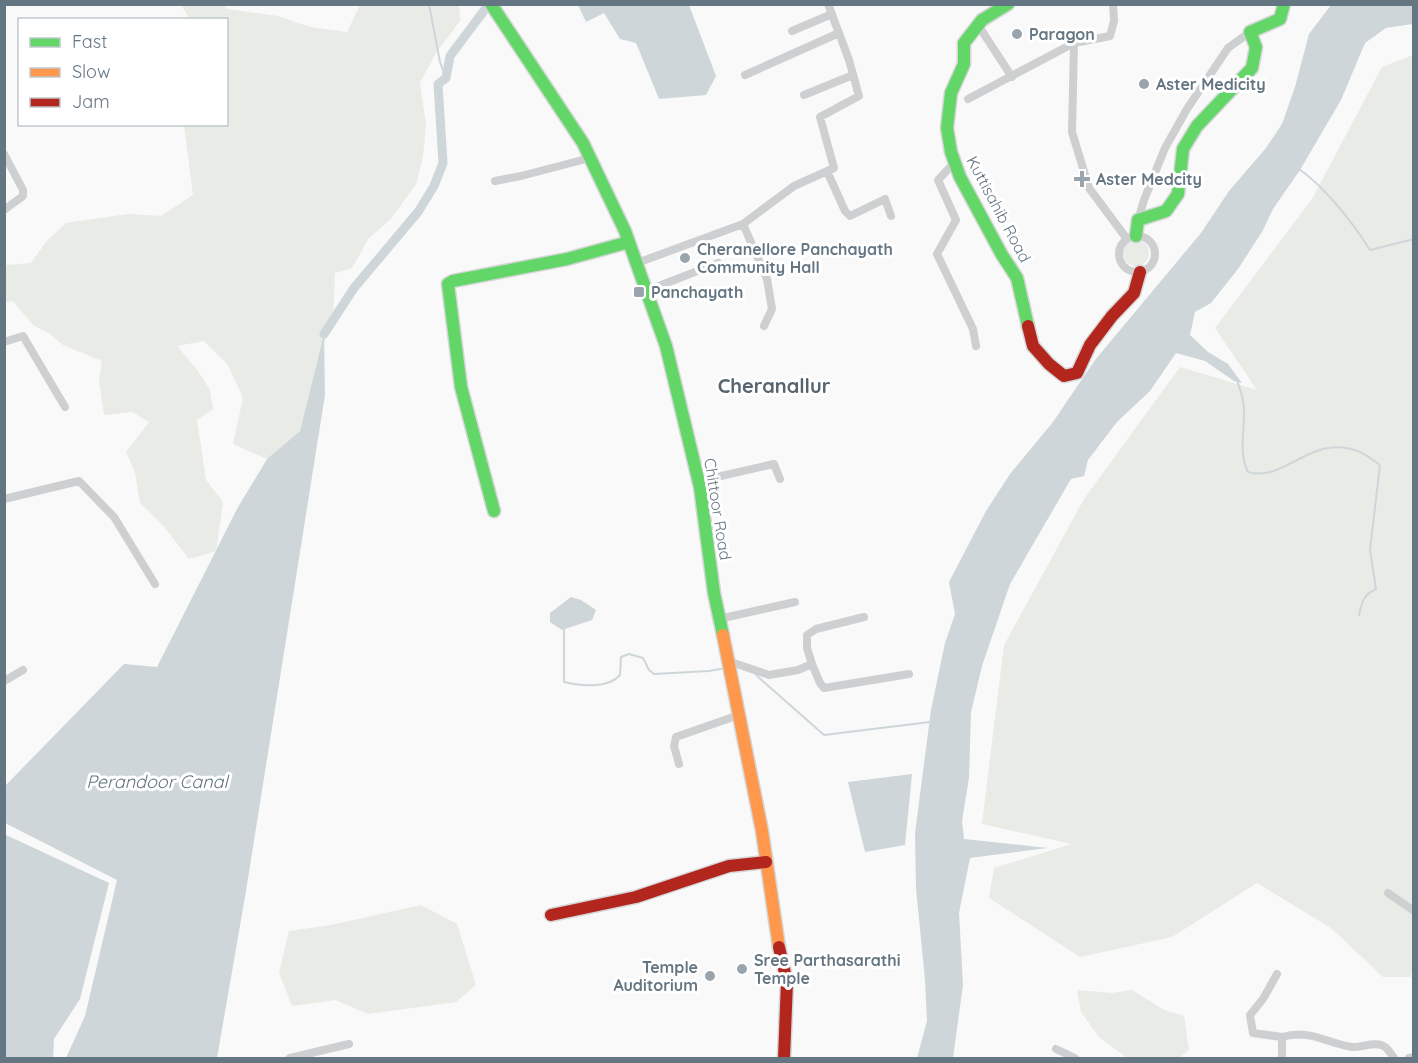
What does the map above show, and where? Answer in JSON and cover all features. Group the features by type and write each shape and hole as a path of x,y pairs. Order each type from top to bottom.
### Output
{"street":[{"name":"Chittoor Road","path":"491,4 583,143 629,242 666,346 699,481 719,619 762,831 776,931 787,982 784,1059"},
{"path":"636,263 743,224 794,186 834,168 820,117 859,96 828,4"},
{"name":"Kuttisahib Road","path":"1008,4 982,20 964,43 964,64 951,93 947,128 960,177 1017,278 1033,346 1049,364 1064,376 1077,373 1090,345 1134,292 1140,272"},
{"path":"968,99 1074,43 1110,36 1114,21 1113,4"},
{"path":"1132,238 1144,200 1165,148 1187,109 1228,48 1250,32 1280,19 1284,4"},
{"path":"792,31 832,14"},
{"path":"978,25 1012,77"},
{"path":"1138,220 1166,211 1178,194 1183,149 1197,126 1252,68 1256,47 1250,32"},
{"path":"745,75 839,33"},
{"path":"1074,43 1072,132 1089,188 1132,238"},
{"path":"804,95 853,75"},
{"path":"4,154 23,190 23,196 4,210"},
{"path":"495,181 590,158"},
{"path":"955,162 938,180 956,220 937,254 973,328 976,346"},
{"path":"827,171 845,211 850,216 885,200 891,216"},
{"path":"743,224 767,279 772,309 764,326"},
{"path":"1132,238 1147,239 1154,251 1151,264 1140,272 1126,269 1119,257 1122,243 1132,238"},
{"path":"494,511 461,387 448,284 453,281 567,259 629,242"},
{"path":"646,291 718,263"},
{"path":"4,342 23,336 65,407"},
{"path":"699,481 774,464 780,479"},
{"path":"4,499 79,481 114,517 155,584"},
{"path":"719,619 795,602"},
{"path":"864,617 816,629 807,635 807,648 820,683 824,688 909,674"},
{"path":"728,661 769,675 798,670 812,664"},
{"path":"4,681 23,670"},
{"path":"679,764 674,746 676,737 738,715"},
{"path":"551,915 636,897 729,866 766,862"},
{"path":"1388,894 1413,911"},
{"path":"1277,975 1263,999 1250,1015 1253,1033 1282,1037 1301,1034 1320,1036 1353,1047 1380,1044 1394,1059"},
{"path":"1282,1037 1282,1059"},
{"path":"290,1058 349,1044"},
{"path":"1056,1049 1075,1059"},
{"path":"1409,1059 1413,1057"}],"shaded area":[{"path":"181,5 224,5 227,9 278,16 310,27 347,32 360,5 459,5 460,21 436,53 420,83 426,124 423,157 416,184 391,219 369,238 352,268 335,273 333,320 318,358 300,431 267,459 233,444 243,398 228,365 204,341 177,346 198,371 210,390 213,409 197,420 206,480 223,502 216,551 189,559 166,529 140,503 135,472 126,452 149,422 132,412 104,415 99,380 102,361 63,345 50,334 33,325 13,301 5,302 5,265 31,263 46,242 66,223 128,214 161,216 193,195 184,126 228,126 228,18 189,18"},
{"path":"1413,55 1414,968 1410,977 1383,977 1331,928 1257,883 1172,937 1080,957 989,898 994,868 1072,844 982,824 1004,645 1084,499 1180,367 1257,390 1215,328 1312,199 1382,67"},
{"path":"1136,240 1145,244 1149,253 1145,262 1136,266 1127,262 1123,253 1127,244"},
{"path":"421,905 457,924 476,985 456,1002 368,1014 336,1000 292,1006 279,973 289,931 331,925"},
{"path":"1077,990 1112,993 1132,990 1164,1010 1184,1016 1189,1050 1179,1058 1127,1058 1099,1037 1081,1012"}],"water":[{"path":"578,5 689,5 716,76 706,95 659,99 636,43 620,39 604,13 586,22"},
{"path":"1331,5 1413,5 1413,24 1386,28 1365,43 1341,100 1300,170 1273,209 1262,232 1238,269 1211,303 1195,312 1190,335 1208,352 1228,364 1242,383 1234,381 1205,361 1176,353 1150,391 1117,422 1088,460 1084,476 1071,479 1010,584 982,666 971,712 969,778 962,821 964,839 1048,848 970,858 959,913 963,985 953,1058 917,1058 927,1021 916,888 915,833 931,710 945,643 955,614 949,582 986,511 1010,474 1053,422 1095,360 1201,233 1229,191 1266,148 1282,124 1295,87 1309,34"},
{"name":"Perandoor Canal","path":"324,334 325,395 217,1058 66,1058 85,1016 117,880 5,823 5,786 124,664 157,667 237,509 267,459 300,431"},
{"path":"571,597 581,600 596,610 592,620 562,630 550,622 550,613"},
{"path":"912,774 905,845 865,852 848,782"},
{"path":"4,834 109,883 80,999 54,1039 53,1058 5,1058"}],"waterway":[{"path":"429,4 440,62 446,78"},
{"path":"324,334 354,288 418,212 434,186 443,163 438,84 446,78 450,56 489,4"},
{"path":"1299,169 1319,185 1338,206 1370,250 1414,239"},
{"path":"1237,380 1244,405 1243,457 1248,472 1275,471 1313,452 1327,448 1343,448 1360,452 1380,465 1370,550 1376,589 1364,599 1359,615"},
{"path":"564,627 564,682 578,685 609,683 620,675 621,657 629,654 643,658 649,670 654,674 726,668"},
{"path":"756,675 824,735 930,722"}],"traffic: fast":[{"path":"491,4 583,143 625,231 666,346 700,487 714,593 723,635"},
{"path":"1008,4 982,20 964,43 964,64 951,93 947,128 951,152 960,177 1017,278 1028,326"},
{"path":"1136,236 1138,220 1166,211 1178,194 1183,149 1197,126 1252,68 1256,47 1250,32 1280,19 1284,4"},
{"path":"494,511 461,387 448,284 453,281 567,259 629,242"}],"traffic: slow":[{"path":"723,635 762,831 779,947"}],"traffic: jam":[{"path":"1028,326 1033,346 1049,364 1064,376 1077,373 1090,345 1112,316 1134,293 1140,272"},
{"path":"551,915 636,897 729,866 766,862"},
{"path":"779,947 787,982 784,1058"}],"place":[{"name":"Paragon","path":"1017,34"},
{"name":"Aster Medicity","path":"1144,84"},
{"name":"Aster Medcity","path":"1082,179"},
{"name":"Cheranellore Panchayath Community Hall","path":"685,258"},
{"name":"Panchayath","path":"639,292"},
{"name":"Sree Parthasarathi Temple","path":"742,969"},
{"name":"Temple Auditorium","path":"710,976"}],"district":[{"name":"Cheranallur","path":"774,386"}]}
